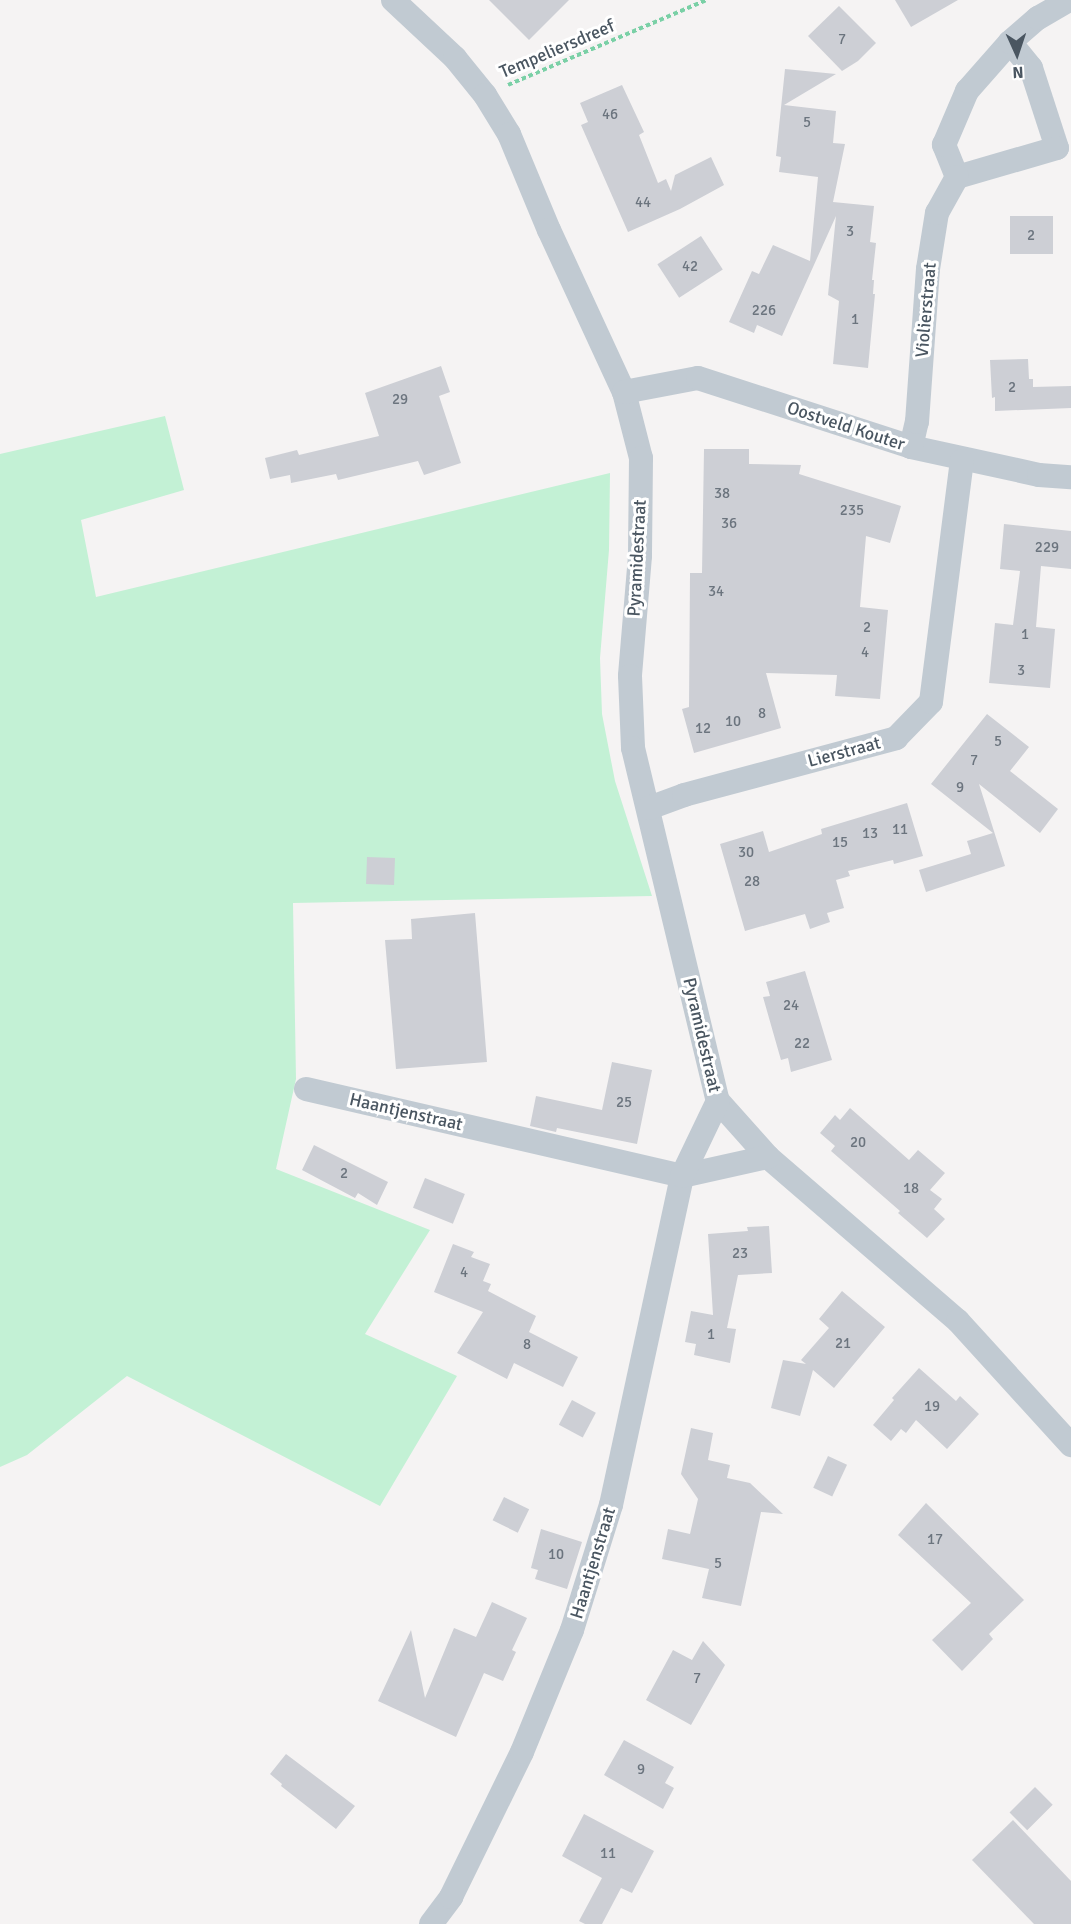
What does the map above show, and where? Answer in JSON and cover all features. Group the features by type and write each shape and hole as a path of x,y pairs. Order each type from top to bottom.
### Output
{"street":[{"name":"Pyramidestraat","path":"393,0 455,58 485,95 509,134 549,230 624,392 641,458 640,556 630,676 633,748 717,1101 768,1157 958,1322 1071,1444"},
{"path":"1010,42 1031,68 1064,148 957,177 944,145 967,91 1010,42 1038,18 1069,0"},
{"name":"Violierstraat","path":"911,447 917,422 928,268 937,213 957,177"},
{"name":"Oostveld Kouter","path":"624,392 698,378 911,447 1038,475 1071,477"},
{"name":"Lierstraat","path":"649,808 684,795 896,738 932,702 962,460"},
{"name":"Haantjenstraat","path":"306,1089 682,1176"},
{"name":"Haantjenstraat","path":"431,1924 451,1897 517,1762 572,1630 611,1505 682,1176 717,1101"},
{"path":"682,1176 768,1157"}],"path":[{"name":"Tempeliersdreef","path":"485,95 706,0"}],"green space":[{"path":"165,416 184,490 81,520 96,597 610,473 609,550 600,658 602,714 615,781 652,896 293,903 296,1079 276,1169 430,1230 365,1334 457,1376 380,1506 127,1376 27,1455 0,1467 0,454"}],"building":[{"path":"489,0 569,0 529,40"},
{"path":"895,0 958,0 911,27"},
{"path":"839,6 876,43 858,61 842,71 808,36"},
{"path":"785,69 836,74 784,105 836,111 833,143 845,144 833,202 874,206 870,242 876,243 872,280 874,280 873,294 875,294 868,368 833,364 839,301 828,295 836,216 782,336 757,325 754,333 729,322 752,271 759,274 773,245 810,261 818,177 779,172 781,157 776,156"},
{"path":"622,85 644,132 639,135 658,183 666,179 671,191 675,175 711,157 724,185 680,209 628,232 581,125 588,122 580,103"},
{"path":"1010,216 1053,216 1053,254 1010,254"},
{"path":"701,236 723,270 679,298 657,264"},
{"path":"1028,359 1029,379 1033,379 1033,387 1071,386 1071,408 995,411 990,360"},
{"path":"441,366 450,392 439,396 461,463 424,475 418,461 338,480 336,474 291,483 290,475 270,479 265,458 297,450 299,455 379,436 365,393"},
{"path":"704,449 749,449 749,464 801,465 799,474 901,506 890,543 866,536 860,607 888,610 880,699 835,696 837,675 766,673 781,728 694,753 682,709 689,707 690,573 702,573"},
{"path":"1004,524 1071,531 1071,569 1041,566 1036,627 1055,629 1050,688 989,683 995,623 1013,625 1020,571 1000,569"},
{"path":"987,714 1029,747 1010,771 1058,809 1040,833 979,784 1005,866 926,892 919,870 971,854 967,841 993,833 931,784"},
{"path":"907,803 923,856 894,864 893,860 848,871 850,876 836,880 844,908 827,913 830,922 810,929 805,914 745,931 720,844 763,831 769,852 822,834 821,829"},
{"path":"367,857 395,858 394,885 366,884"},
{"path":"475,913 487,1062 396,1069 385,940 412,939 411,919"},
{"path":"805,971 832,1060 791,1072 788,1058 781,1060 763,997 770,996 766,982"},
{"path":"612,1062 652,1070 637,1144 557,1128 556,1132 530,1126 536,1096 602,1110"},
{"path":"850,1108 909,1160 918,1150 945,1173 930,1190 942,1199 934,1209 945,1219 927,1238 898,1213 900,1211 831,1151 835,1146 820,1133 835,1115 840,1120"},
{"path":"314,1145 388,1182 377,1205 358,1193 355,1198 302,1170"},
{"path":"425,1178 465,1194 453,1224 413,1208"},
{"path":"769,1226 772,1273 738,1275 727,1328 736,1329 730,1363 694,1355 696,1344 685,1342 691,1311 713,1315 708,1234 748,1231 747,1227"},
{"path":"453,1244 474,1252 471,1257 490,1264 483,1281 491,1284 488,1291 536,1316 529,1332 578,1357 563,1387 514,1363 507,1379 457,1353 483,1312 434,1292"},
{"path":"842,1291 885,1327 834,1388 813,1370 800,1416 771,1408 783,1360 806,1364 801,1360 829,1328 819,1319"},
{"path":"919,1368 956,1401 960,1396 979,1414 947,1449 916,1420 906,1433 901,1429 891,1441 873,1425 894,1400 892,1398"},
{"path":"572,1400 596,1413 583,1437 559,1425"},
{"path":"691,1428 713,1433 708,1460 730,1465 727,1478 750,1483 783,1514 761,1512 741,1606 702,1598 709,1569 662,1559 668,1529 690,1534 698,1499 681,1474"},
{"path":"828,1456 847,1465 832,1497 813,1488"},
{"path":"504,1497 529,1509 518,1533 493,1520"},
{"path":"926,1503 1024,1600 989,1634 993,1639 962,1671 932,1640 971,1603 898,1535"},
{"path":"541,1529 582,1542 567,1589 535,1579 538,1570 531,1568"},
{"path":"492,1602 527,1618 512,1650 516,1652 503,1681 484,1673 456,1737 378,1701 411,1630 425,1698 454,1628 476,1637"},
{"path":"703,1641 725,1665 691,1725 646,1700 673,1650 692,1660"},
{"path":"624,1740 674,1767 665,1783 674,1788 663,1809 604,1775"},
{"path":"286,1754 355,1806 336,1829 281,1786 282,1784 270,1774"},
{"path":"1035,1787 1053,1805 1027,1830 1010,1812"},
{"path":"584,1814 654,1851 632,1893 621,1888 602,1924 585,1924 579,1921 602,1878 562,1856"},
{"path":"1013,1820 1071,1881 1071,1924 1034,1924 972,1860"}]}
